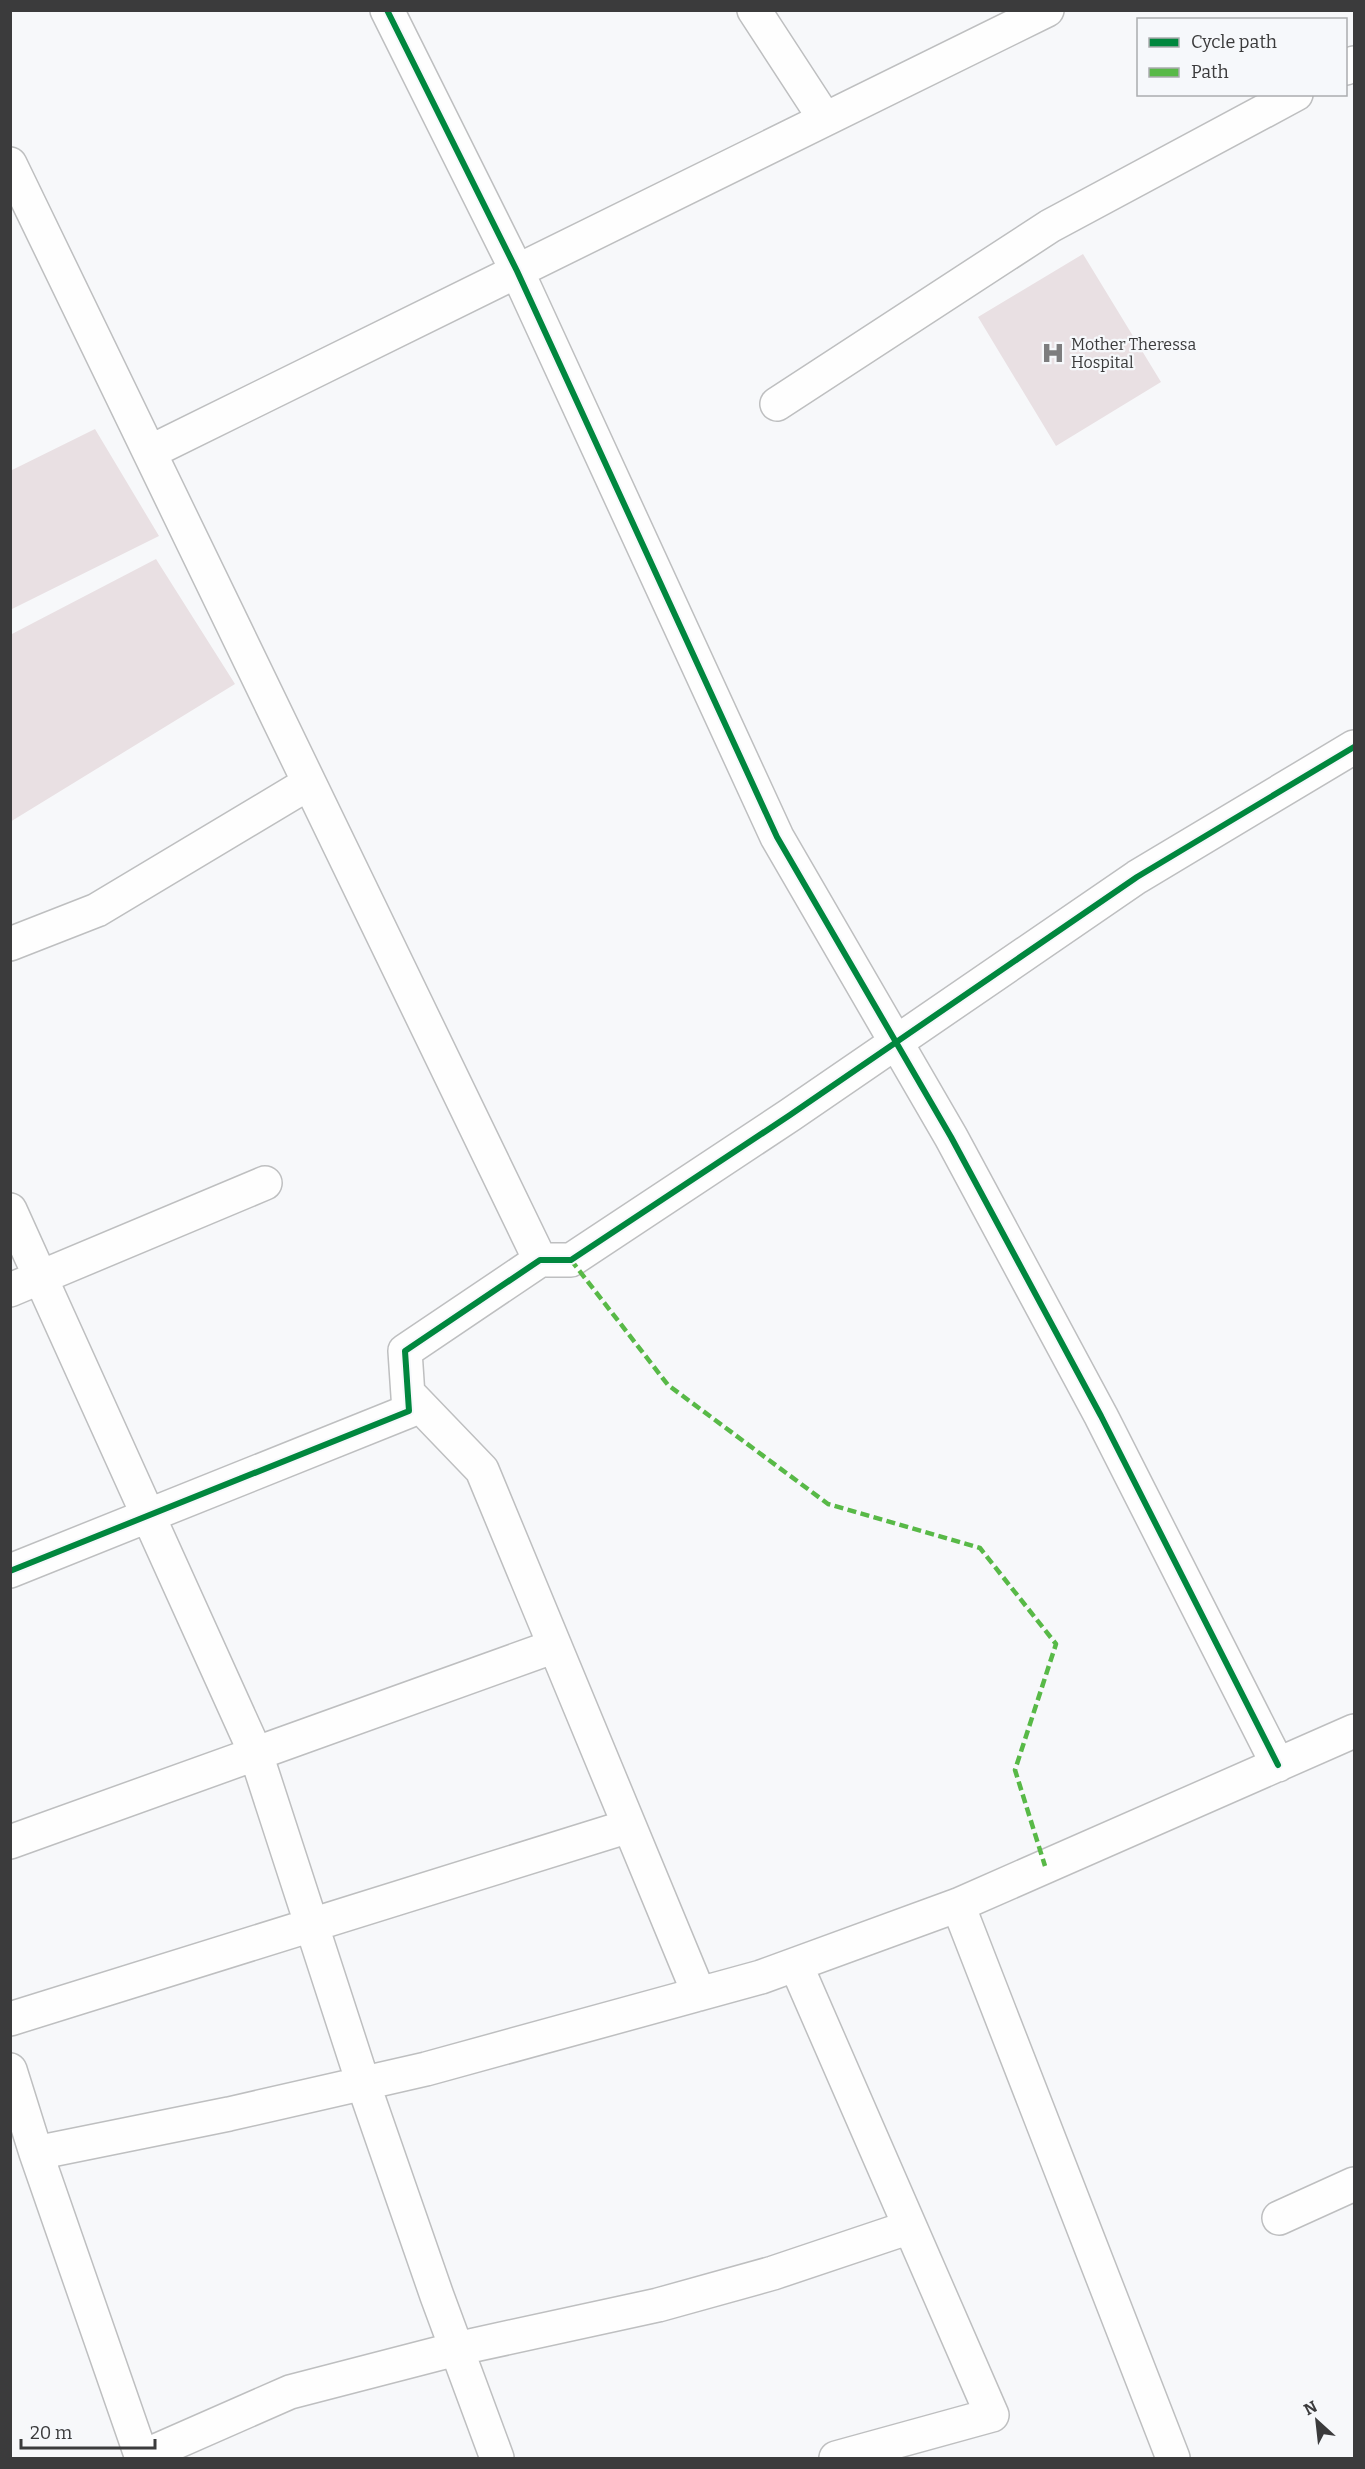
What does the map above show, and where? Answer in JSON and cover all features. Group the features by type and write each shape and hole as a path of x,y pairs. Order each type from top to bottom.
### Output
{"street":[{"path":"387,10 517,271 777,837 951,1137 1090,1395 1278,1765"},
{"path":"754,10 825,120"},
{"path":"150,452 1047,10"},
{"path":"777,404 1050,226 1292,96"},
{"path":"10,164 540,1260"},
{"path":"10,1571 409,1411 405,1351 540,1260 571,1260 1137,877 1354,747"},
{"path":"10,944 97,910 309,783"},
{"path":"10,1290 265,1183"},
{"path":"10,1209 256,1754 363,2083 496,2458"},
{"path":"408,1394 482,1470 699,1994"},
{"path":"10,1842 555,1646"},
{"path":"36,2153 437,2066 761,1977 958,1905 1354,1731"},
{"path":"10,2019 629,1826"},
{"path":"958,1905 1173,2458"},
{"path":"796,1965 992,2415 836,2458"},
{"path":"10,2070 36,2153 142,2458 290,2392 456,2349 658,2305 773,2273 910,2227"},
{"path":"1279,2218 1354,2184"}],"building":[{"path":"1083,254 1161,382 1056,446 978,317"},
{"path":"95,429 159,536 10,610 10,471"},
{"path":"156,559 235,684 10,822 10,635"}],"marked path":[{"path":"571,1260 668,1385 828,1504 980,1548 1056,1644 1015,1770 1045,1866"}],"cycle path":[{"path":"387,10 517,271 777,837 951,1137 1101,1416 1278,1765"},
{"path":"10,1571 409,1411 405,1351 540,1260 571,1260 790,1115 1137,877 1354,747"}],"place":[{"name":"Mother Theressa Hospital","path":"1053,353"}]}
